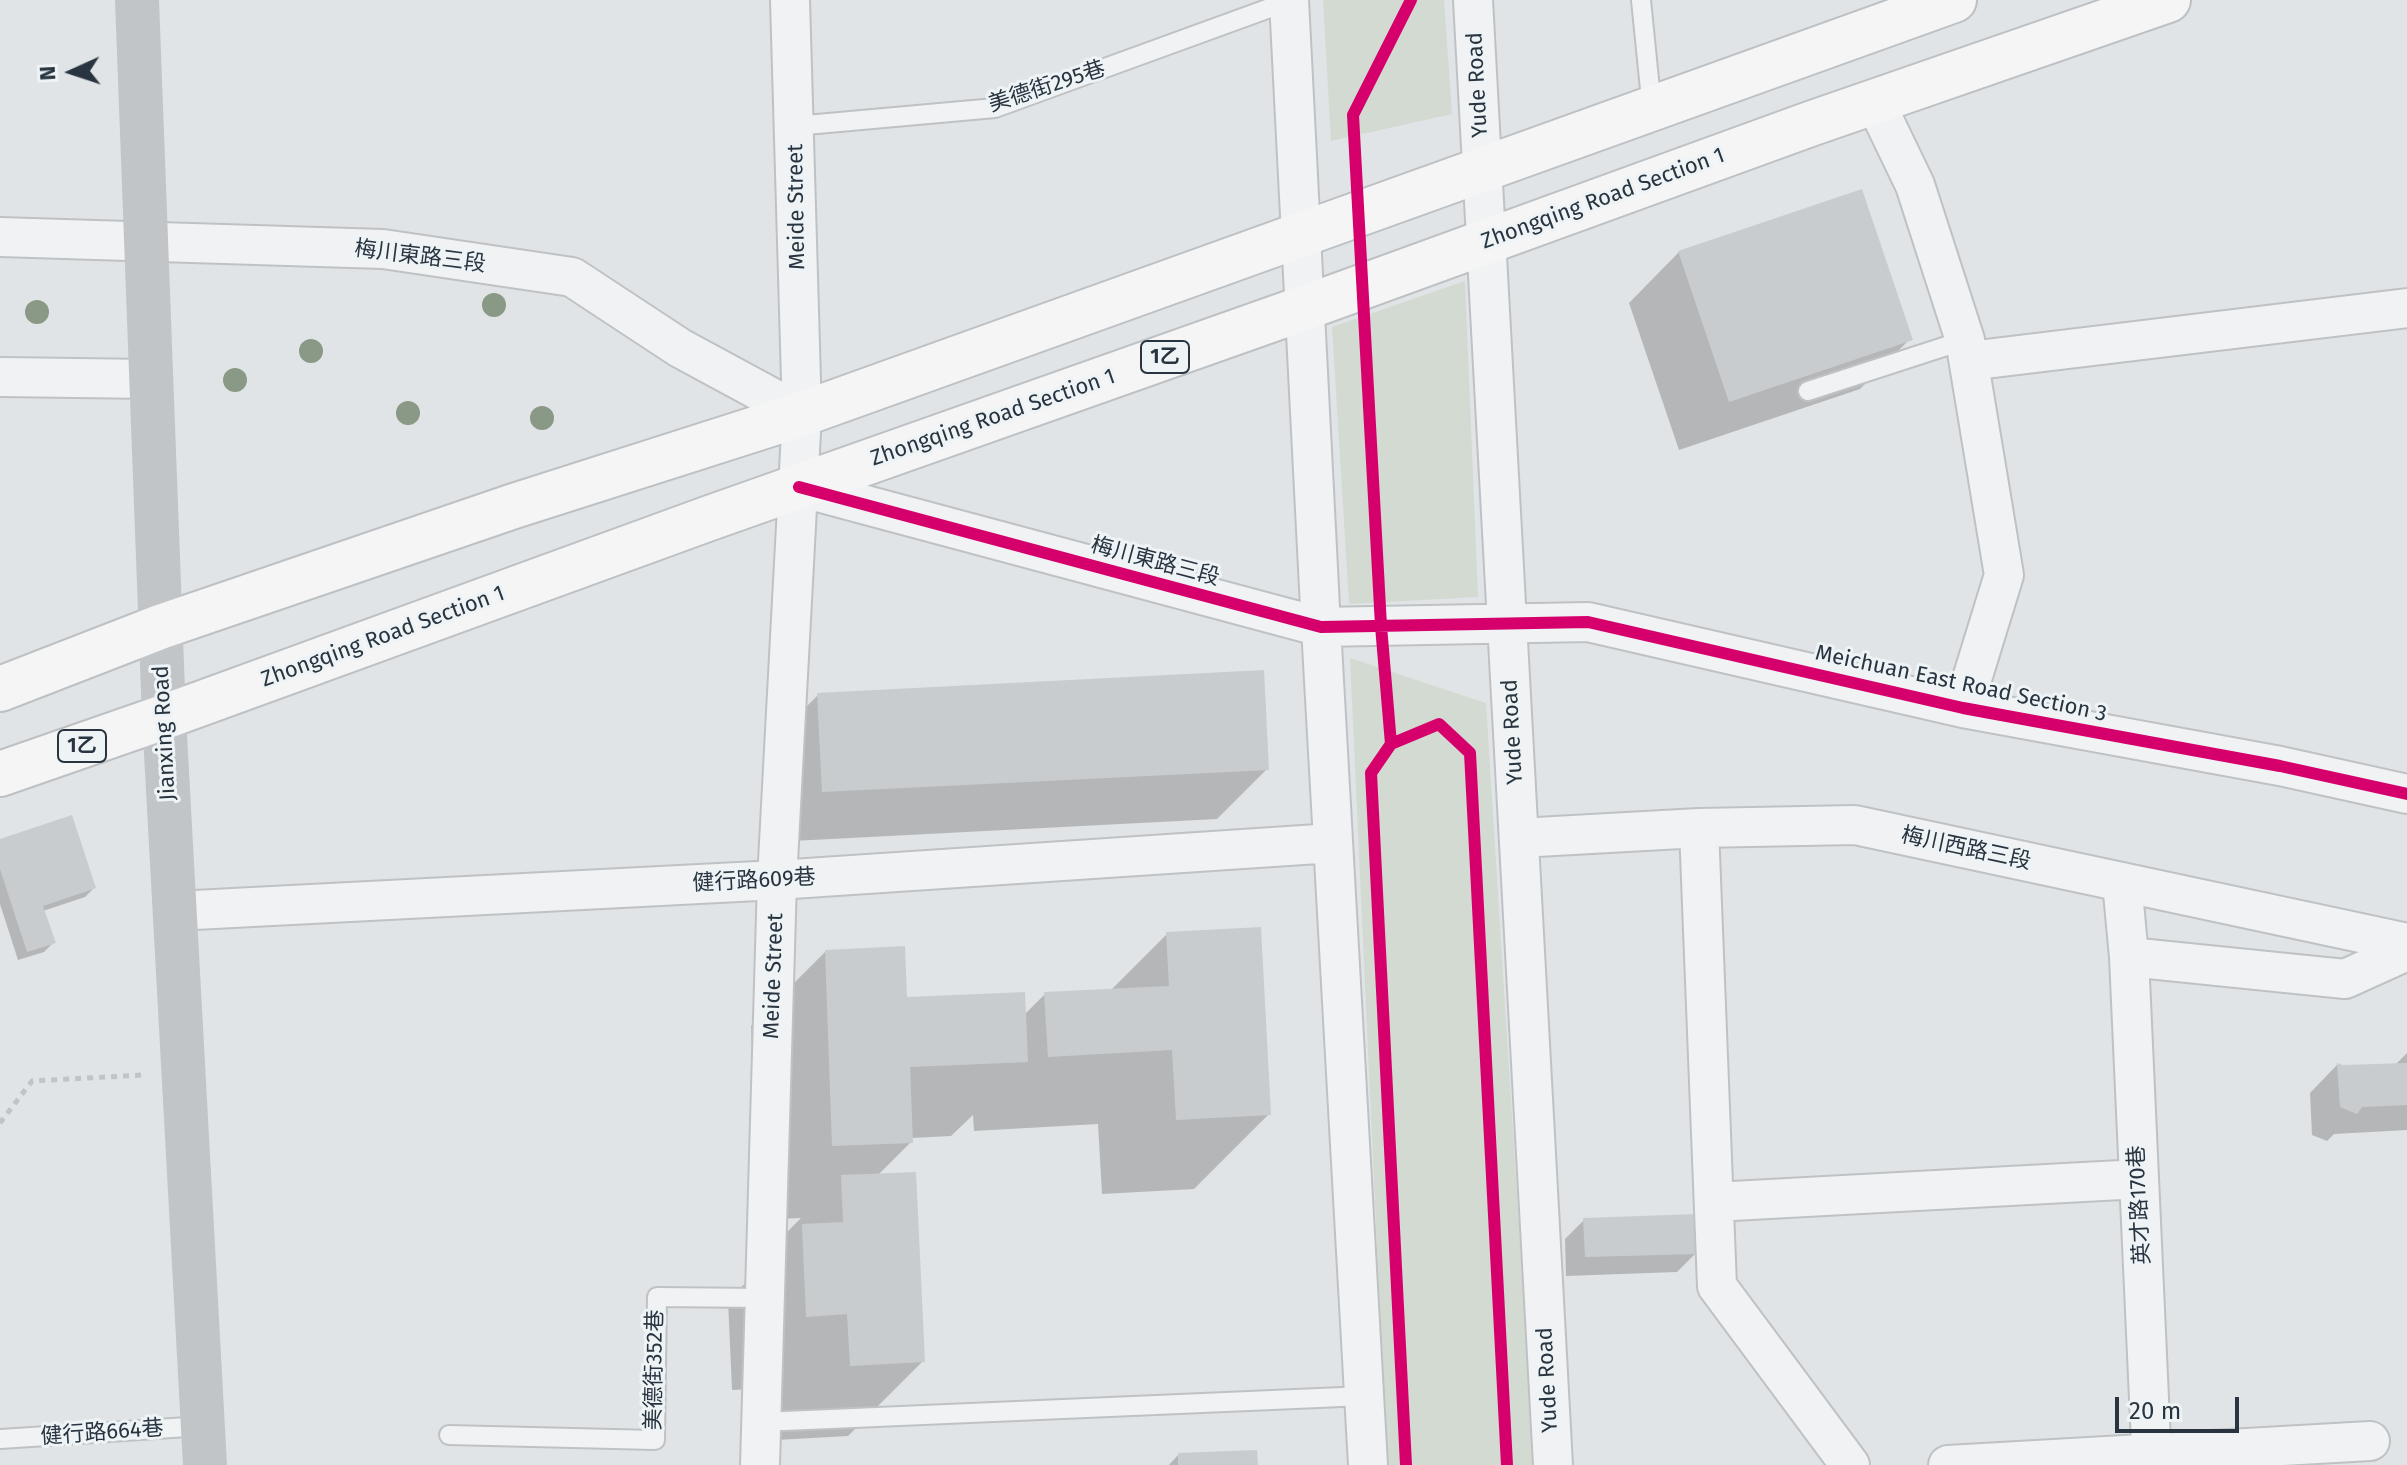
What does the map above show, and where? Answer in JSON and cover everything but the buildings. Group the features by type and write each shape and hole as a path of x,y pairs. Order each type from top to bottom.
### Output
{"main road":[{"path":"0,689 160,627 514,506 802,414 1954,0"},
{"name":"Zhongqing Road Section 1","path":"0,774 1875,102 2168,0"}],"street":[{"name":"Jianxing Road","path":"137,0 164,717 204,1446"},
{"name":"Meide Street","path":"760,1465 777,880 802,414 790,0"},
{"path":"1289,0 1368,1465"},
{"name":"Yude Road","path":"1473,0 1553,1465"},
{"path":"1875,102 1915,185 1967,350 2004,575 1963,708"},
{"name":"梅川東路三段","path":"0,237 383,249 572,277 680,348 802,414"},
{"path":"1967,350 2407,308"},
{"path":"0,377 152,379"},
{"name":"梅川東路三段","path":"799,487 1321,627 1508,624"},
{"name":"Meichuan East Road Section 3","path":"1508,624 1588,622 1963,708 2280,766 2407,794"},
{"name":"梅川西路三段","path":"1519,838 1699,828 1855,825 2407,943"},
{"path":"1699,828 1717,1286 1850,1465"},
{"name":"健行路609巷","path":"175,911 777,880 1333,843"},
{"name":"英才路170巷","path":"2122,882 2129,957 2152,1459"},
{"path":"2129,957 2345,979 2407,951"},
{"path":"1714,1202 2139,1179"},
{"path":"1948,1465 2152,1459 2370,1441"}],"lane":[{"name":"美德街295巷","path":"795,126 995,108 1289,0"},
{"path":"1641,0 1652,109"},
{"path":"1808,391 1967,350"},
{"name":"美德街352巷","path":"449,1435 655,1440 657,1297 763,1298"},
{"path":"761,1422 1365,1396"},
{"name":"健行路664巷","path":"0,1439 204,1446"}],"path":[{"path":"0,1123 32,1081 184,1073"}],"shaded area":[{"path":"1323,0 1444,0 1452,114 1331,141"},
{"path":"1465,281 1478,597 1349,604 1332,327"},
{"path":"1350,658 1486,703 1534,1465 1387,1465"}],"cycle path":[{"path":"1391,744 1381,626 1353,115 1411,0"},
{"path":"799,487 1321,627 1588,622 1963,708 2280,766 2407,794"},
{"path":"1406,1465 1371,773 1391,744 1439,724 1470,753 1507,1465"}]}
